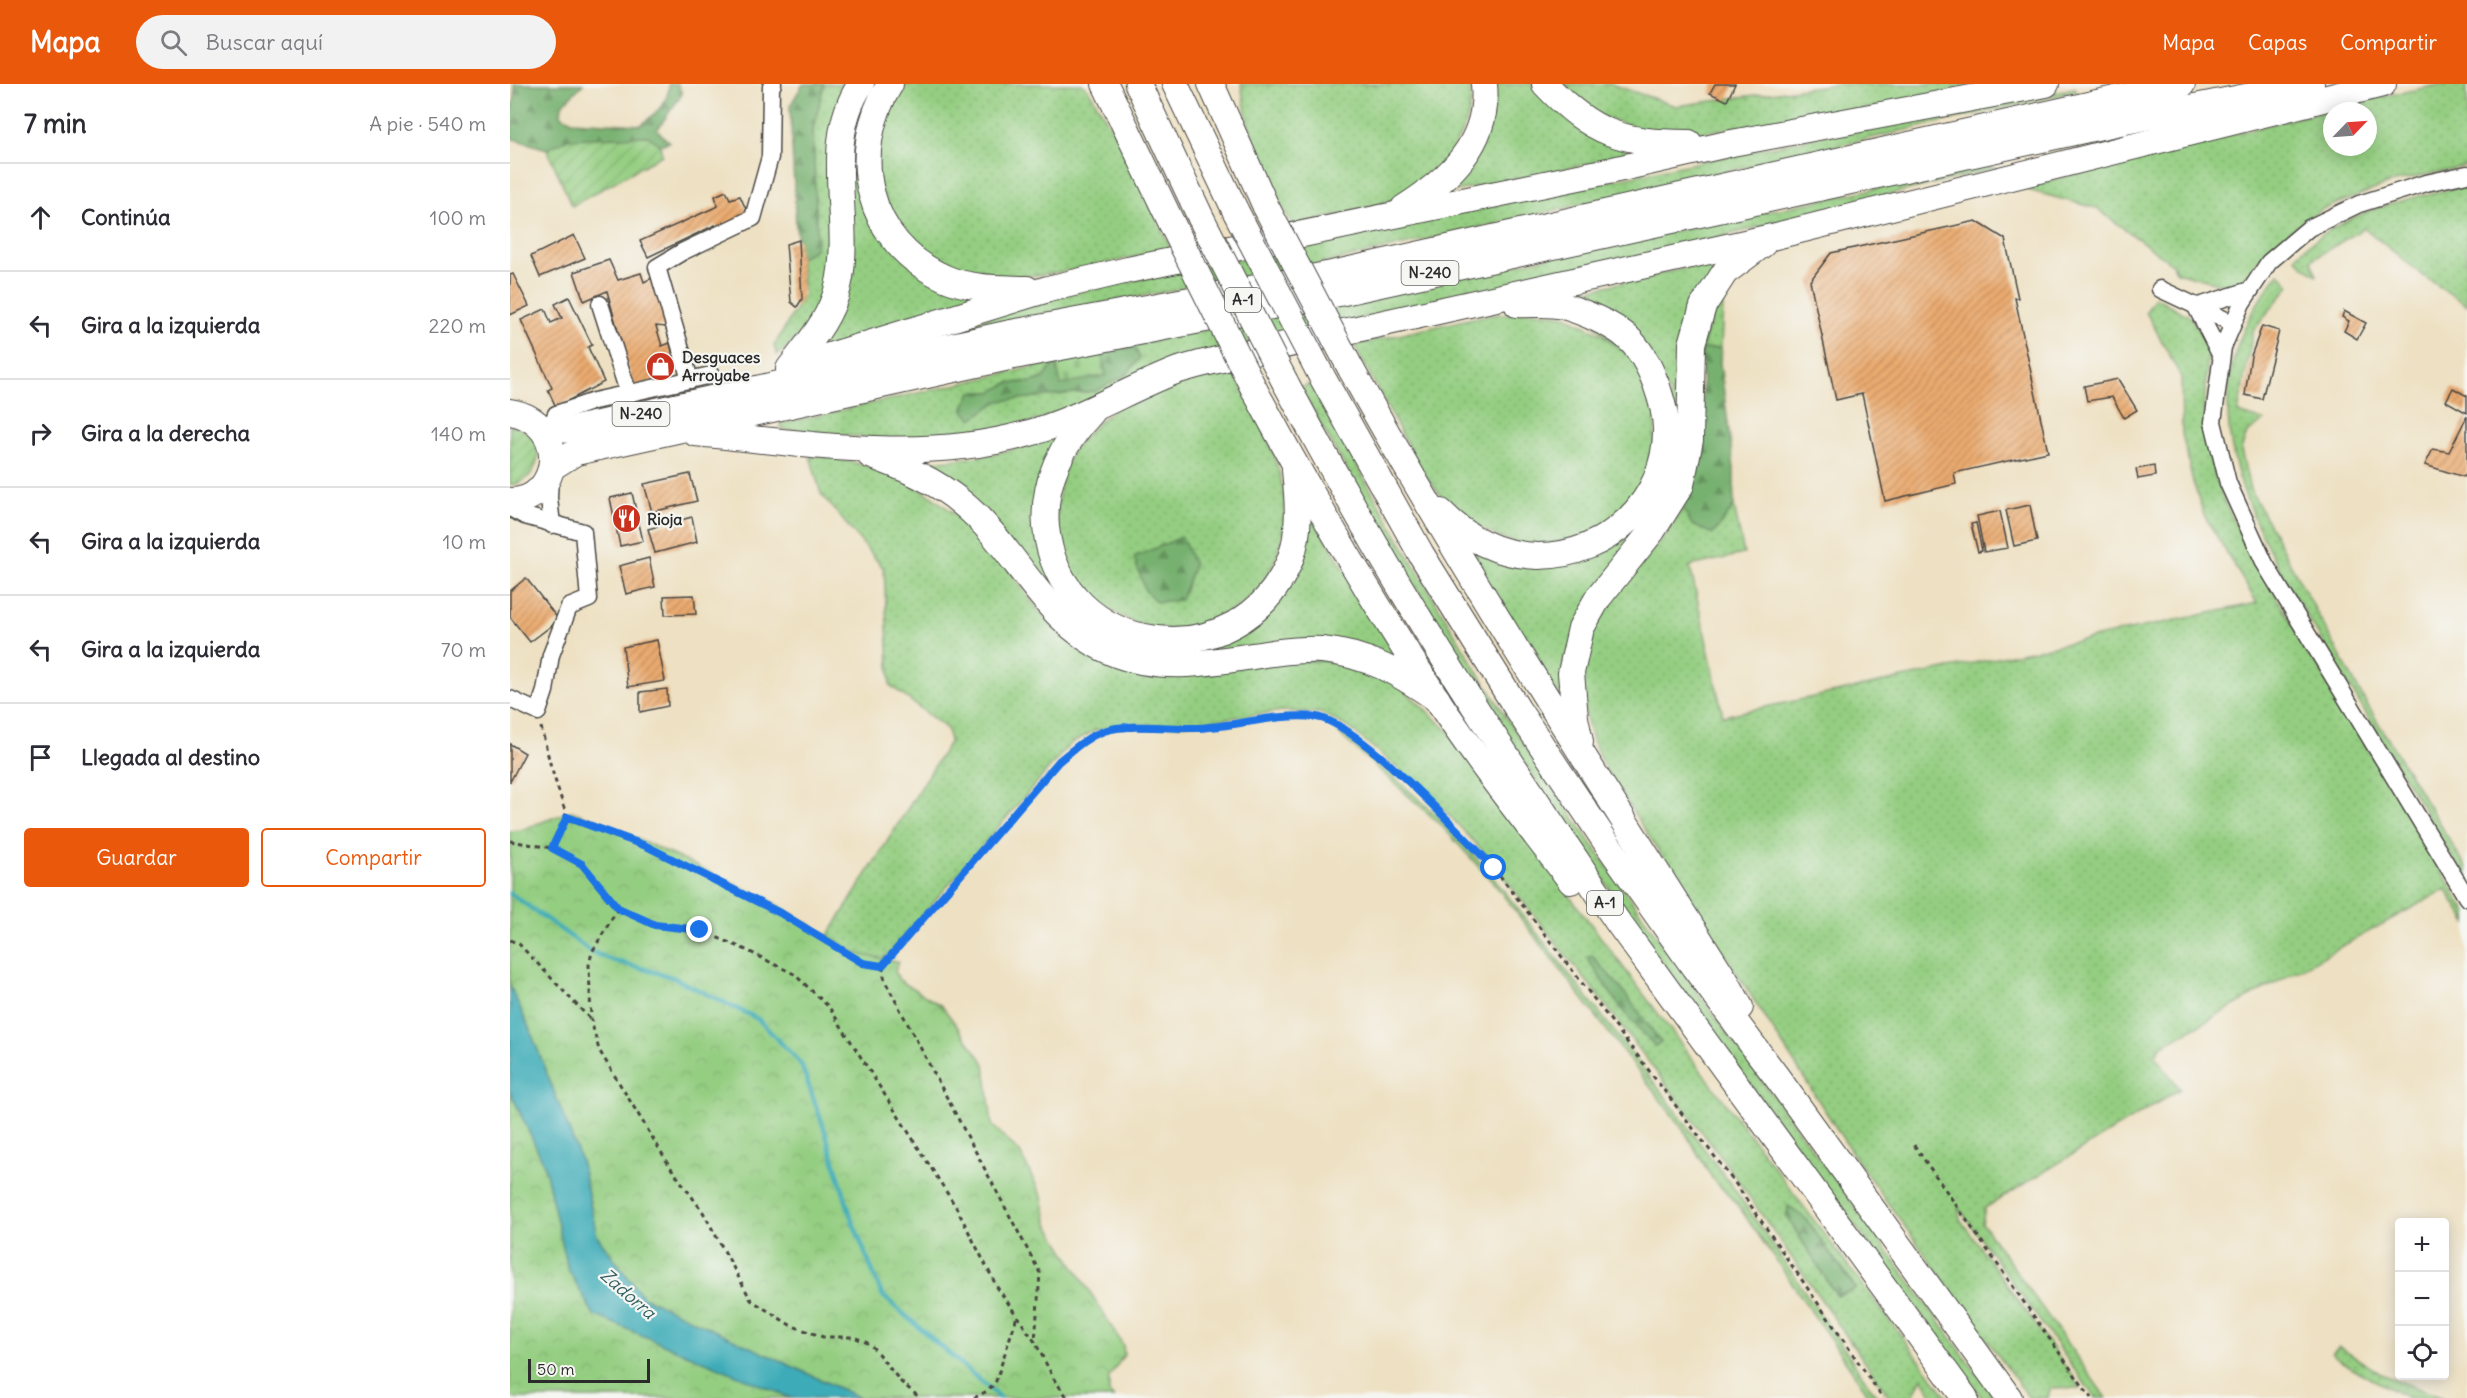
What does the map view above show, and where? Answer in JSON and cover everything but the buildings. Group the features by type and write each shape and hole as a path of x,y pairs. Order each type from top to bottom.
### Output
{"highway":[{"path":"789,369 821,328 831,308 838,285 841,250 839,170 841,145 846,119 861,84"},
{"path":"890,84 878,103 869,132 867,159 870,185 877,210 887,230 905,252 925,268 946,279 969,285 1048,289"},
{"path":"1096,84 1110,94 1172,224 1294,464 1437,699 1578,890 1617,921"},
{"name":"A-1","path":"1138,84 1201,218 1285,382 1401,587 1489,728 1617,921 1965,1398"},
{"name":"A-1","path":"1175,84 1236,212 1321,375 1421,554 1518,710 1604,839 1694,967 1776,1076 2009,1398"},
{"path":"1211,84 1266,207 1350,369 1496,617 1727,982 1776,1076"},
{"path":"1230,129 1231,84"},
{"path":"1393,215 1445,180 1461,162 1475,138 1482,111 1484,84"},
{"path":"1545,84 1581,118 1602,130 1629,140 1732,143"},
{"path":"738,392 789,369 1048,289 1128,270 1613,170 1732,143 2046,84"},
{"name":"N-240","path":"527,417 571,430 1011,333 1332,274 2182,84"},
{"name":"N-240","path":"510,501 530,496 542,486 551,470 576,452 1009,357 1339,293 2115,123 2312,84"},
{"path":"672,430 853,448 926,449 994,442 1038,431 1095,409 1175,371 1772,237 2383,84"},
{"path":"1582,754 1575,718 1571,673 1581,628 1598,598 1652,531 1681,485 1690,440 1692,344 1703,306 1725,272 1772,237"},
{"path":"1423,495 1457,529 1493,548 1526,556 1553,556 1585,548 1609,537 1649,494 1662,465 1666,428 1661,397 1650,368 1628,338 1610,326 1561,305 1478,303"},
{"path":"1095,409 1074,432 1061,452 1052,474 1046,517 1047,536 1059,575 1084,607 1099,619 1133,635 1152,640 1194,639 1233,624 1252,612 1268,596 1290,560 1296,538 1298,494 1294,464"},
{"path":"527,417 552,447 551,470"},
{"path":"853,448 922,477 963,503 993,535 1065,623 1088,640 1111,652 1160,665 1180,666 1286,652 1320,650 1353,655 1382,664 1437,699"}],"street":[{"path":"690,380 657,267 682,252 753,218 770,157 770,85"},
{"path":"2467,174 2426,183 2359,204 2309,228 2270,262 2250,290 2232,322 2221,356 2213,422 2228,483 2265,564 2467,898"},
{"path":"2160,289 2232,322"},
{"path":"2196,307 2250,290"},
{"path":"600,304 628,395"},
{"path":"2196,307 2221,356"},
{"path":"527,417 556,414 594,401 711,375"},
{"path":"551,470 549,498 552,525"},
{"path":"510,508 552,525 583,532 589,599 569,607 551,655 545,691 537,712 510,699"}],"path":[{"path":"537,712 567,817 552,848"},
{"path":"882,966 1059,761 1086,739 1105,730 1200,728 1282,716 1318,717 1343,727 1430,801 1494,868 1738,1187 1883,1398"},
{"path":"567,817 646,846 782,914 863,963 882,966"},
{"path":"510,841 552,848 582,864 618,908 655,925 700,930 744,949 794,974 829,1007 950,1197 997,1287 1035,1342 1055,1381 1068,1398"},
{"path":"618,908 590,958 591,1020 599,1050 671,1168 703,1212 751,1300 790,1324 823,1337 854,1337 870,1344 901,1382 920,1398"},
{"path":"510,940 519,944 591,1020"},
{"path":"882,966 885,981 1040,1273 1035,1342"},
{"path":"1914,1145 2091,1398"},
{"path":"974,1398 989,1390 996,1381 1017,1316"}],"green space":[{"path":"514,84 583,84 562,105 561,115 572,121 641,125 664,102 669,84 678,84 682,94 657,130 669,142 660,145 648,136 568,139 547,149 510,138 510,114 515,97"},
{"path":"803,84 824,84 813,130 817,242 814,250 800,258 796,226 790,106"},
{"path":"824,84 848,84 834,126 829,150 830,234 824,288 815,313 800,335 777,355 774,346 804,295 800,258 814,250 817,242 813,130"},
{"path":"869,84 882,84 876,230 983,298 813,354 838,315 849,133"},
{"path":"906,84 1082,84 1088,89 1121,143 1171,249 1052,274 1021,277 961,272 925,257 904,235 894,217 885,199 878,170 880,139 891,110"},
{"path":"1241,84 1470,84 1471,99 1467,120 1461,134 1444,165 1431,179 1395,199 1374,206 1292,225 1264,171 1248,123"},
{"path":"1492,84 1534,84 1600,139 1628,151 1628,156 1450,192 1469,169"},
{"path":"1561,84 1611,84 1676,106 1835,84 1984,84 1886,106 1697,133 1646,131 1603,117"},
{"path":"2443,84 2467,84 2467,166 2394,182 2321,210 2273,244 2235,288 2177,272 2172,264 2096,208 2020,188 2323,111 2323,156 2377,156 2377,102 2359,102"},
{"path":"2075,88 2077,91 1320,264 929,337 1036,301 1904,119"},
{"path":"648,136 660,145 662,155 572,206 547,149 568,139"},
{"path":"1983,166 1996,168 1623,261 1214,351 1010,431 903,441 781,429 780,424 1056,362 1044,378 1032,382 1008,383 993,392 971,392 972,418 998,401 1046,395 1133,345"},
{"path":"2467,186 2467,305 2425,277 2364,228 2311,260 2317,275 2295,257 2332,228 2353,218 2398,201"},
{"path":"1726,259 1716,270 1681,463 1564,660 1560,698 1464,546 1482,552 1628,533 1671,394 1562,296"},
{"path":"2279,273 2290,285 2253,331 2238,413 2264,421 2247,433 2241,450 2250,489 2362,696 2467,869 2467,882 2283,575 2258,526 2239,477 2229,427 2230,376 2246,325"},
{"path":"1736,280 1723,305 1721,348 1702,349 1717,300"},
{"path":"2155,297 2189,316 2201,333 2208,354 2204,409 2209,454 2219,489 2233,520 2288,617 2467,913 2467,923 2446,889 2161,1046 2155,1056 2180,1089 1985,1208 1982,1223 2106,1398 2095,1398 1958,1207 1960,1219 2081,1388 2050,1389 2048,1398 2029,1398 1856,1159 1605,768 1587,721 1582,675 1593,631 1604,609 1624,580 1668,532 1683,508 1693,525 1713,534 1734,506 1744,554 1690,566 1723,716 2257,603 2204,515 2193,482 2182,434 2181,377 2146,312"},
{"path":"1530,311 1566,316 1601,334 1635,361 1656,413 1654,445 1645,478 1625,511 1580,539 1528,545 1500,538 1474,524 1443,498 1421,470 1354,345 1482,316"},
{"path":"1133,345 1140,358 1126,375 1096,391 998,401 972,419 963,410 971,392 992,392 1008,383 1032,382 1044,378 1056,362 1061,384 1106,375 1101,352"},
{"path":"1721,348 1720,363 1734,468 1734,506 1713,534 1692,525 1683,508 1697,473 1703,445 1702,349"},
{"path":"1101,352 1106,375 1061,385 1056,362"},
{"path":"1229,366 1267,437 1283,488 1285,514 1282,540 1272,566 1252,596 1234,609 1207,622 1187,628 1166,630 1128,620 1101,604 1088,593 1068,570 1062,557 1057,531 1058,501 1069,458 1075,447 1097,424 1129,401 1162,387"},
{"path":"1310,383 1448,623 1537,764 1706,1004 1995,1398 1982,1398 1693,1007 1581,848 1497,721 1383,532 1300,389"},
{"path":"510,425 525,431 534,439 538,456 532,472 519,483 510,485"},
{"path":"1059,435 1037,528 1105,629 1245,628 1307,508 1402,663 1159,655 1092,634 916,462 989,455 1024,447"},
{"path":"810,456 830,457 880,469 924,491 966,522 1004,564 1045,619 1075,647 1112,664 1346,662 1400,686 1452,734 1559,882 1948,1398 1934,1398 1922,1377 1912,1398 1890,1398 1727,1165 1604,1003 1486,855 1435,800 1351,729 1321,713 1282,711 1177,725 1119,725 1094,731 1070,744 889,954 881,959 858,954 828,936 950,741 947,729 890,685 884,569 821,494","holes":["1788,1206 1846,1273 1856,1289 1837,1296 1787,1217"]},
{"path":"1182,537 1194,565 1181,600 1156,602 1145,590 1134,557"},
{"path":"1337,732 1348,737 1438,816 1489,872 1667,1099 1732,1186 1878,1398 1871,1398 1737,1204 1712,1178 1685,1132 1496,886 1440,824"},
{"path":"571,811 597,820 767,899 858,954 899,962 895,971 899,980 942,1006 985,1064 992,1125 1020,1153 1042,1197 1048,1224 1123,1345 1124,1355 1109,1377 1109,1393 1114,1398 860,1398 643,1297 597,1236 581,1161 530,1030 510,986 510,831 521,830"},
{"path":"1592,956 1620,987 1661,1042 1655,1046 1622,1010 1587,958"},
{"path":"510,1091 544,1164 568,1269 594,1315 791,1398 510,1398"},
{"path":"1788,1206 1806,1219 1856,1289 1837,1296 1787,1217"},
{"path":"2339,1347 2381,1374 2443,1398 2408,1398 2353,1369 2332,1354"}],"water":[{"name":"Zadorra","path":"510,986 530,1030 581,1161 597,1236 643,1297 860,1398 791,1398 594,1315 568,1269 544,1164 510,1091"}],"waterway":[{"path":"510,893 592,952 672,977 758,1019 801,1064 823,1125 852,1220 882,1295 1000,1398"}],"place":[{"name":"Desguaces Arroyabe","path":"661,366"},
{"name":"Rioja","path":"626,519"}],"route":[{"path":"700,930 655,925 618,908 582,864 552,848 567,817 646,846 782,914 863,963 882,966 1059,761 1086,739 1105,730 1200,728 1282,716 1318,717 1343,727 1430,801 1494,868"}]}
